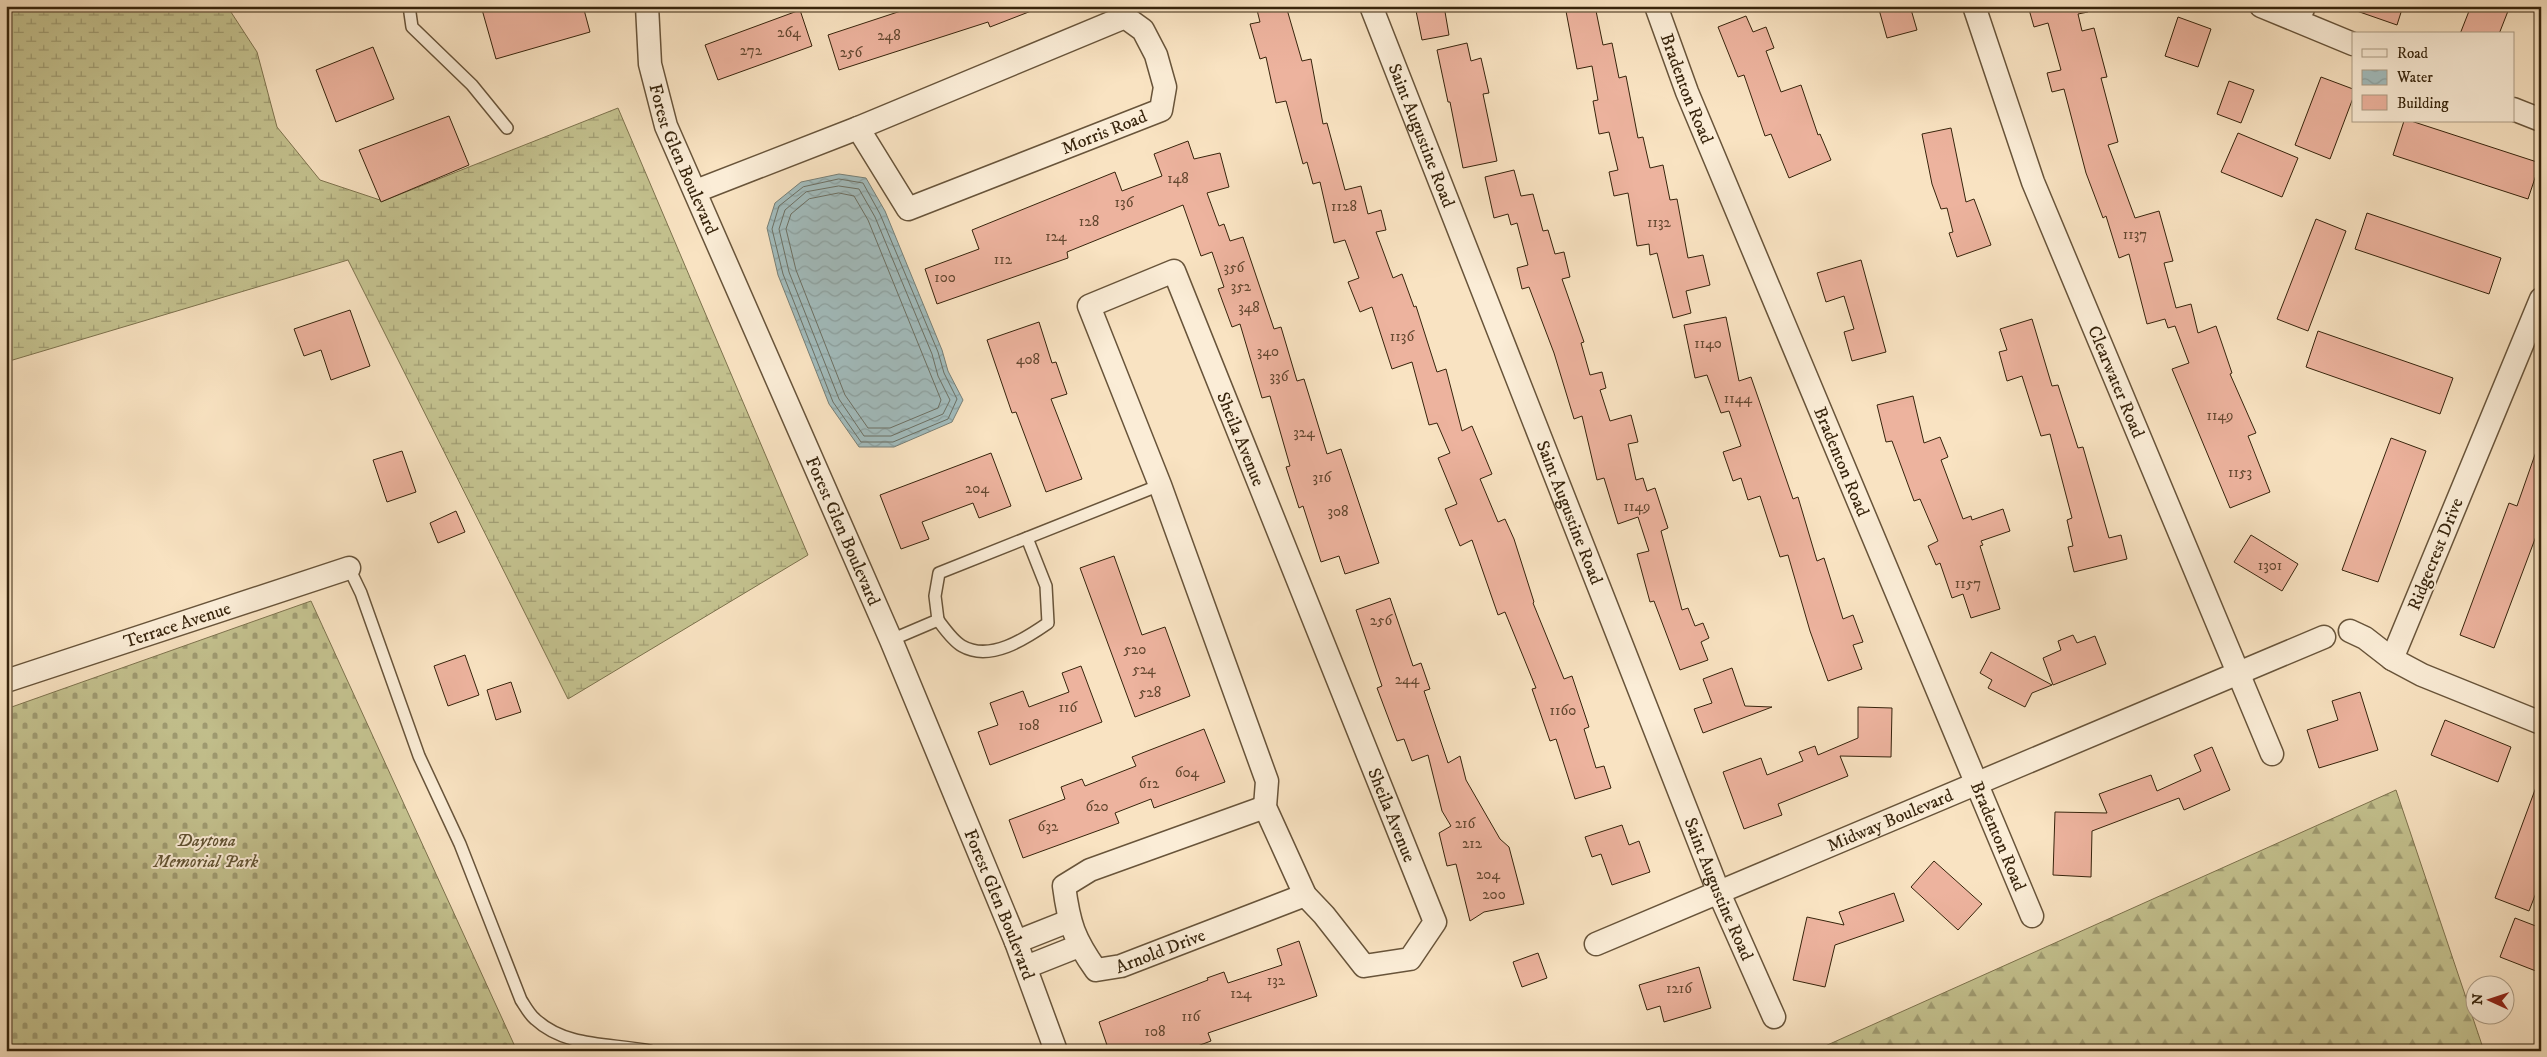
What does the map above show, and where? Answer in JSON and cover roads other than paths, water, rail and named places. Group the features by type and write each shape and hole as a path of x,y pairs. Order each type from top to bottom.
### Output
{"street":[{"name":"Forest Glen Boulevard","path":"647,6 650,64 664,117 891,640 1026,966 1056,1051"},
{"name":"Saint Augustine Road","path":"1371,6 1719,893 1774,1016"},
{"name":"Bradenton Road","path":"1656,6 1687,92 2032,916"},
{"name":"Clearwater Road","path":"1974,6 2033,182 2272,754"},
{"path":"2261,6 2307,15 2352,43"},
{"name":"Morris Road","path":"696,191 858,128 1125,17 1143,30 1156,55 1165,87 1161,110 908,210 858,128"},
{"path":"2514,109 2541,120"},
{"name":"Sheila Avenue","path":"1160,485 1089,306 1174,271 1435,922 1410,959 1364,966 1305,895 1265,807"},
{"name":"Ridgecrest Drive","path":"2392,659 2541,299"},
{"path":"1026,966 1079,946 1069,921 1064,886 1090,870 1265,807 1267,781 1160,485"},
{"name":"Terrace Avenue","path":"6,681 349,568"},
{"path":"2350,631 2365,638 2392,659 2422,675 2541,723"},
{"name":"Midway Boulevard","path":"1596,944 2324,636"},
{"name":"Arnold Drive","path":"1079,946 1096,970 1122,966 1305,895"},
{"path":"1016,942 1069,921"}],"lane":[{"path":"409,6 412,26 472,85 507,128"},
{"path":"1027,538 1046,586 1048,623 1022,642 981,653 960,646 938,620 935,596 939,574 1027,538 1160,485"},
{"path":"349,568 361,593 419,756 460,844 521,1000 535,1019 557,1033 589,1045 624,1046 650,1051"},
{"path":"891,640 938,620"}],"water":[{"path":"839,174 866,178 885,211 942,350 948,371 963,400 952,422 894,447 859,447 829,404 778,275 767,228 775,203 801,182"}],"park label":[{"name":"Daytona Memorial Park","path":"206,850"}]}
